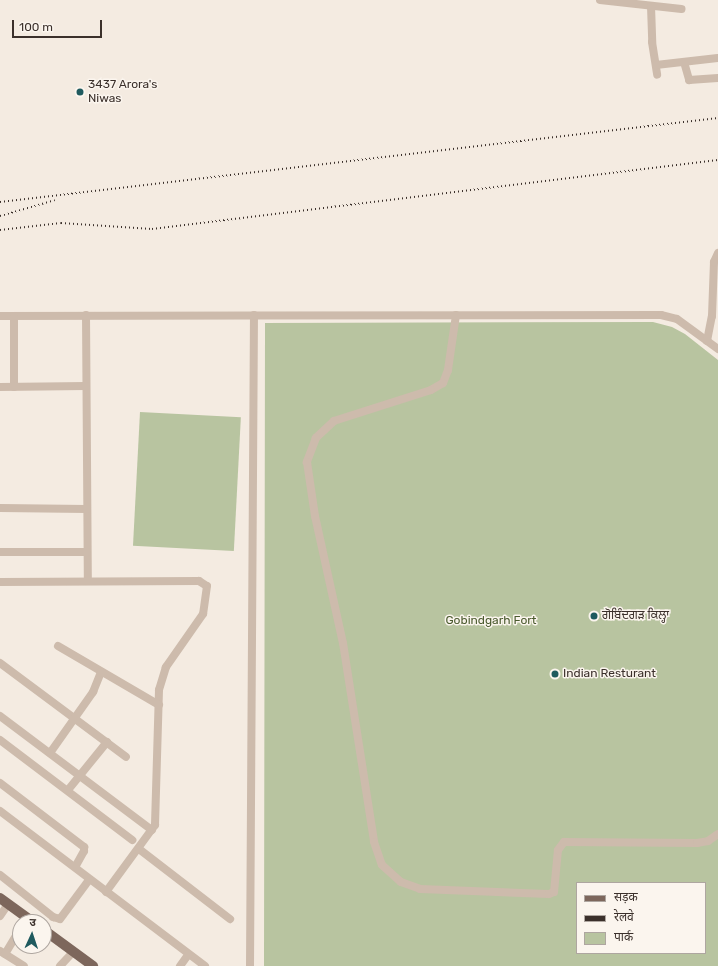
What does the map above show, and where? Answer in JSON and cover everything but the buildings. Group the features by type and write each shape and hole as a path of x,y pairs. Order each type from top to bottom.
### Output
{"main road":[{"path":"4,901 20,914"},
{"path":"52,936 93,966"}],"street":[{"path":"600,0 682,9"},
{"path":"651,6 657,75"},
{"path":"656,65 718,58"},
{"path":"684,62 689,80 718,78"},
{"path":"707,341 712,309 714,262 718,253"},
{"path":"86,315 88,581"},
{"path":"250,966 254,315"},
{"path":"456,315 448,370 443,383 431,390 326,426 316,438 307,462 315,516 342,643 374,842 382,865 401,882 420,889 549,894 554,892 558,850 564,842 697,843 708,841 718,834"},
{"path":"0,316 661,315 677,318 718,349"},
{"path":"14,316 14,387"},
{"path":"0,387 86,386"},
{"path":"0,508 87,509"},
{"path":"0,552 87,552"},
{"path":"0,582 199,582 207,586 203,614 162,677 158,705 157,809 152,830 106,892"},
{"path":"58,646 158,705"},
{"path":"0,663 126,756"},
{"path":"50,754 93,692 101,672"},
{"path":"0,716 152,830"},
{"path":"0,740 68,790 132,840"},
{"path":"68,790 107,742"},
{"path":"0,783 84,847 84,851 74,867"},
{"path":"0,811 188,955 205,966"},
{"path":"139,849 230,919"},
{"path":"0,875 53,917 60,919 89,880"},
{"path":"0,916 4,901"},
{"path":"12,940 3,953 24,966"},
{"path":"60,966 74,952"},
{"path":"180,966 188,955"}],"green space":[{"name":"Gobindgarh Fort","path":"653,322 672,327 685,334 718,360 718,966 264,966 265,323"},
{"path":"140,412 241,417 234,551 133,546"}],"railway":[{"path":"0,202 718,118"},
{"path":"0,230 61,223 152,229 718,160"},
{"path":"0,216 55,200"}],"place":[{"name":"3437 Arora's Niwas","path":"80,92"},
{"name":"ਗੋਬਿੰਦਗੜ ਕਿਲ੍ਹਾ","path":"594,616"},
{"name":"Indian Resturant","path":"555,674"}]}
